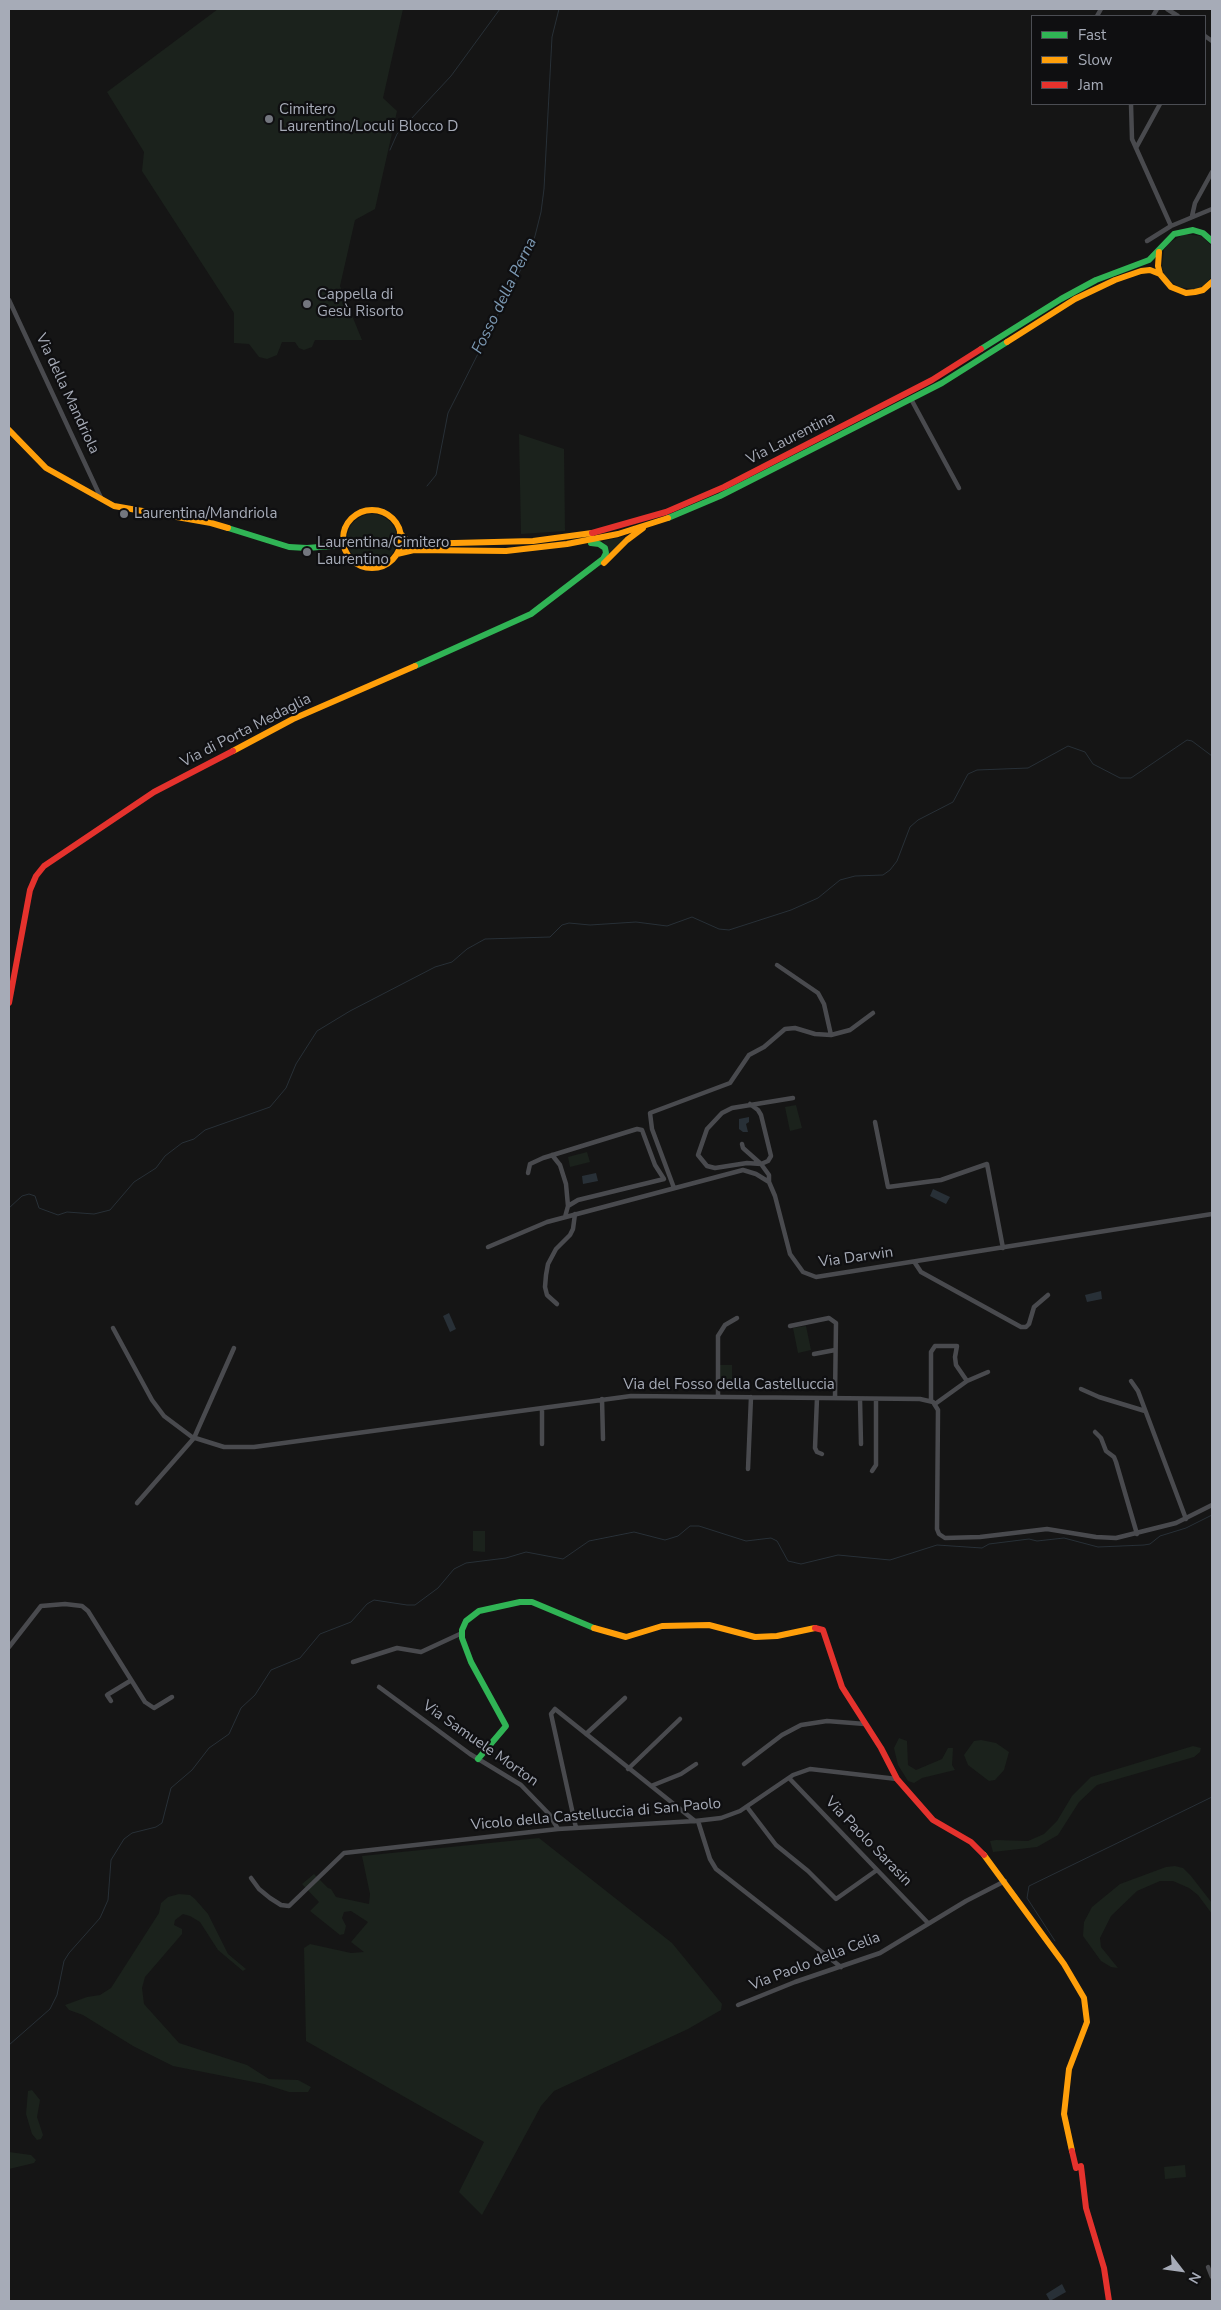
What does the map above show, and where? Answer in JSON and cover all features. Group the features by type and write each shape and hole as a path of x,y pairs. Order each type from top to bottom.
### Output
{"main road":[{"name":"Via Laurentina","path":"400,533 408,541 418,544 533,541 596,532 666,512 724,487 932,380 1061,299 1106,276 1147,261 1166,240 1178,232 1193,230 1203,233 1212,230"},
{"path":"1203,233 1212,241"},
{"path":"1160,248 1158,266 1160,274 1171,287 1186,293 1203,290 1212,282"},
{"name":"Via Laurentina","path":"397,554 414,550 506,551 575,543 600,539 650,524 710,500 911,399 958,373 1075,299 1115,280 1141,271 1150,270 1160,274"},
{"path":"9,430 46,468 101,500 132,510 211,523 289,547 307,548 344,545"},
{"path":"365,511 383,512 391,517 400,533 401,543 397,554 386,564 371,568 364,567 351,559 344,545 344,536 350,520 365,511"},
{"name":"Via di Porta Medaglia","path":"9,1003 30,890 38,873 48,863 154,792 293,719 520,621 606,561 631,536 650,524"},
{"name":"Via di Porta Medaglia","path":"575,543 599,544 605,548 605,556 594,568"},
{"path":"478,1759 504,1730 506,1725 471,1662 462,1633 466,1621 476,1612 528,1601 545,1606 605,1633 622,1637 636,1636 662,1626 680,1624 709,1625 755,1637 777,1636 821,1629 826,1634 842,1687 881,1748 898,1779 933,1820 982,1852 1064,1964 1080,1990 1086,2007 1085,2029 1069,2069 1066,2082 1064,2114 1076,2168 1081,2166 1086,2208 1104,2268 1109,2301"}],"street":[{"path":"1131,105 1132,137 1171,226"},
{"path":"1136,148 1159,105"},
{"path":"1192,216 1194,204 1212,172"},
{"path":"1147,241 1171,226 1212,209"},
{"name":"Via della Mandriola","path":"9,300 101,500"},
{"path":"911,399 959,488"},
{"path":"777,966 818,993 825,1009 827,1025 831,1035"},
{"path":"674,1188 652,1129 650,1113 730,1083 749,1055 764,1047 786,1029 795,1028 822,1035 831,1035 850,1030 873,1013"},
{"path":"822,1035 827,1025"},
{"path":"750,1104 761,1115 771,1153 768,1161 761,1164 747,1163 715,1168 707,1166 698,1155 708,1128 715,1119 732,1108 750,1104 793,1098"},
{"path":"875,1122 888,1187 940,1180 987,1164 1003,1248"},
{"path":"528,1173 532,1162 640,1129 655,1165 664,1179 578,1200 568,1206"},
{"path":"742,1144 742,1148 761,1164"},
{"path":"552,1155 560,1165 566,1184 568,1206 565,1217"},
{"name":"Via Darwin","path":"761,1164 769,1175 769,1182 776,1196 790,1254 797,1265 807,1274 824,1277 1212,1214"},
{"path":"488,1247 536,1225 743,1170 756,1174 769,1182"},
{"path":"557,1304 547,1295 545,1287 548,1264 556,1249 570,1235 575,1214"},
{"path":"915,1263 921,1272 1021,1327 1026,1327 1029,1324 1034,1307 1048,1295"},
{"path":"718,1397 718,1336 725,1325 737,1318"},
{"path":"790,1326 832,1319 836,1323 835,1398"},
{"name":"Via del Fosso della Castelluccia","path":"113,1328 158,1408 174,1426 194,1438 224,1447 247,1448 642,1396 835,1398 933,1402"},
{"path":"967,1381 956,1365 957,1346 935,1346 931,1352 933,1402 938,1417 938,1529 942,1536 949,1538 980,1537 1048,1529 1106,1538 1137,1534 1186,1519 1212,1505"},
{"path":"137,1503 194,1438 234,1348"},
{"path":"814,1354 835,1350"},
{"path":"933,1402 967,1381 988,1372"},
{"path":"1131,1381 1138,1390 1186,1519"},
{"path":"1081,1389 1099,1397 1145,1411"},
{"path":"748,1469 751,1397"},
{"path":"817,1398 815,1448 816,1452 822,1454"},
{"path":"860,1399 861,1444"},
{"path":"872,1471 876,1465 876,1399"},
{"path":"602,1400 603,1440"},
{"path":"542,1408 542,1444"},
{"path":"1095,1432 1101,1438 1106,1451 1114,1457 1137,1534"},
{"path":"9,1647 41,1606 65,1604 83,1606 88,1611 130,1681 150,1707 154,1708 172,1696"},
{"path":"353,1662 398,1648 421,1652 462,1633"},
{"path":"9,1637 12,1642"},
{"path":"111,1700 107,1695 130,1681"},
{"name":"Via Samuele Morton","path":"379,1687 478,1759 526,1788 549,1814 558,1829"},
{"path":"586,1734 625,1698"},
{"path":"576,1828 552,1714 553,1710 557,1710 628,1769 696,1821 710,1859 716,1869 841,1966"},
{"path":"628,1769 680,1719"},
{"path":"744,1764 782,1735 801,1725 818,1721 865,1724"},
{"path":"651,1786 681,1774 696,1764"},
{"name":"Vicolo della Castelluccia di San Paolo","path":"251,1878 259,1889 270,1898 281,1905 288,1906 344,1853 558,1829 696,1821 724,1817 746,1807 802,1771 815,1768 898,1779"},
{"name":"Via Paolo Sarasin","path":"789,1778 928,1923"},
{"path":"746,1807 776,1845 808,1871 836,1899 877,1870"},
{"name":"Via Paolo della Celia","path":"738,2005 794,1982 880,1953 928,1923 1005,1881"},
{"path":"1208,2267 1212,2277"}],"shaded area":[{"path":"218,9 403,9 383,98 397,111 375,209 355,220 340,286 362,340 315,340 312,347 304,350 299,348 295,342 282,342 277,355 267,359 259,357 249,344 234,343 234,313 142,171 144,152 107,92"},
{"path":"1184,234 1201,236 1212,246 1212,277 1203,286 1195,289 1178,287 1165,276 1162,267 1164,250 1169,243"},
{"path":"519,434 564,449 565,531 521,534"},
{"path":"372,514 390,521 397,539 390,557 372,564 354,557 347,539 354,521"},
{"path":"625,538 609,555 603,541"},
{"path":"796,1105 802,1128 790,1131 785,1107"},
{"path":"749,1117 749,1122 746,1124 748,1132 743,1132 739,1129 739,1119"},
{"path":"587,1152 590,1162 570,1167 568,1157"},
{"path":"596,1173 598,1181 583,1184 582,1176"},
{"path":"933,1189 950,1197 946,1204 930,1196"},
{"path":"1101,1291 1102,1299 1087,1302 1085,1295"},
{"path":"449,1313 456,1329 450,1332 443,1316"},
{"path":"806,1326 811,1350 798,1353 793,1328"},
{"path":"720,1365 732,1365 732,1389 720,1389"},
{"path":"473,1531 485,1531 485,1552 473,1551"},
{"path":"899,1738 907,1741 908,1765 916,1770 942,1759 948,1748 953,1748 952,1765 955,1770 922,1778 914,1783 908,1781 898,1765 894,1748"},
{"path":"981,1740 996,1743 1009,1752 1004,1770 995,1780 989,1781 968,1765 964,1755 974,1741"},
{"path":"1193,1746 1201,1748 1200,1752 1194,1757 1097,1785 1079,1802 1058,1835 1037,1847 993,1852 990,1841 1028,1841 1044,1834 1057,1821 1072,1796 1091,1777"},
{"path":"539,1838 672,1943 722,2004 721,2010 688,2029 554,2091 541,2106 482,2215 459,2192 484,2142 306,2041 304,1948 310,1944 351,1953 364,1952 351,1942 368,1922 351,1911 344,1912 342,1918 346,1926 344,1934 340,1935 310,1911 319,1902 302,1884 314,1874 331,1889 336,1897 369,1904 370,1894 362,1856"},
{"path":"1175,1866 1183,1868 1191,1876 1212,1903 1212,1914 1198,1895 1189,1888 1173,1881 1160,1881 1137,1891 1111,1916 1100,1938 1101,1947 1118,1968 1111,1967 1101,1961 1083,1936 1084,1922 1092,1907 1120,1884 1166,1867"},
{"path":"179,1894 190,1895 195,1899 208,1914 228,1954 246,1969 243,1971 218,1950 200,1922 183,1914 175,1920 174,1925 182,1929 182,1934 145,1977 142,1988 144,2004 179,2043 247,2065 269,2079 298,2080 311,2087 308,2092 289,2092 264,2084 173,2066 133,2046 83,2015 69,2010 65,2005 87,1997 100,1995 111,1988 159,1913 161,1903 168,1897"},
{"path":"32,2090 40,2100 37,2117 43,2135 41,2139 37,2140 32,2134 26,2114 28,2091"},
{"path":"9,2152 31,2155 36,2160 34,2163 9,2169"},
{"path":"1185,2165 1186,2177 1165,2179 1164,2167"},
{"path":"1062,2284 1066,2292 1050,2301 1046,2294"}],"waterway":[{"path":"390,150 397,134 451,76 500,9"},
{"name":"Fosso della Perna","path":"427,486 436,475 448,413 525,261 535,236 544,189 552,37 559,9"},
{"path":"9,1208 22,1196 29,1194 35,1196 39,1208 58,1215 67,1212 94,1214 110,1210 134,1182 156,1168 165,1156 182,1143 194,1139 205,1130 270,1107 286,1088 296,1064 317,1031 350,1011 435,967 452,962 467,949 485,939 550,937 562,925 569,923 590,925 636,922 667,926 692,917 719,929 729,930 791,910 818,898 840,880 855,876 883,875 897,861 910,827 918,820 953,802 968,774 977,770 1028,768 1068,746 1085,752 1093,764 1120,778 1131,778 1187,740 1192,741 1212,756"},
{"path":"9,2045 50,2009 57,1995 64,1961 100,1918 108,1900 111,1860 124,1839 132,1833 156,1827 162,1823 171,1788 192,1770 209,1748 229,1734 241,1708 255,1695 271,1670 300,1658 320,1634 351,1622 367,1604 374,1600 415,1605 438,1588 454,1569 466,1563 506,1558 526,1552 563,1559 589,1541 634,1532 665,1540 678,1536 690,1526 699,1526 746,1541 771,1538 777,1541 788,1561 801,1564 838,1555 890,1560 937,1545 982,1548 989,1544 1029,1539 1037,1541 1064,1538 1098,1547 1144,1545 1150,1544 1160,1536 1186,1528 1212,1515"},
{"path":"1055,1941 1027,1898 1029,1886 1212,1797"}],"traffic: fast":[{"path":"981,349 1061,299 1096,280 1149,260 1174,234 1193,230 1203,233 1212,241"},
{"path":"668,518 720,496 942,383 1007,342"},
{"path":"228,528 289,547 307,548 344,545"},
{"path":"415,666 531,614 603,559 606,553 605,548 599,544 591,543"},
{"path":"478,1759 506,1726 471,1662 462,1638 462,1630 466,1621 479,1611 520,1602 532,1602 594,1628"}],"traffic: slow":[{"path":"1159,252 1158,266 1160,274 1171,287 1186,293 1195,292 1203,290 1212,282"},
{"path":"1007,342 1075,299 1115,280 1141,271 1150,270 1160,274"},
{"path":"9,430 46,468 114,506 211,523 228,528"},
{"path":"372,510 388,515 396,523 401,539 396,555 388,563 372,568 356,563 348,555 343,539 348,523 356,515 372,510"},
{"path":"397,554 414,550 506,551 567,544 618,534 668,518"},
{"path":"604,563 627,540 643,528"},
{"path":"400,533 408,541 415,544 533,541 592,533"},
{"path":"233,751 293,719 415,666"},
{"path":"594,1628 626,1637 662,1626 709,1625 755,1637 777,1636 815,1628"},
{"path":"984,1855 1064,1964 1084,1998 1087,2022 1069,2069 1064,2114 1072,2151"}],"traffic: jam":[{"path":"592,533 666,512 724,487 932,380 981,349"},
{"path":"9,1003 30,890 36,876 44,866 154,792 233,751"},
{"path":"815,1628 823,1630 842,1687 881,1748 897,1779 933,1820 971,1842 984,1855"},
{"path":"1072,2151 1076,2168 1081,2166 1086,2208 1104,2268 1109,2301"}],"place":[{"name":"Cimitero Laurentino/Loculi Blocco D","path":"269,119"},
{"name":"Cappella di Gesù Risorto","path":"307,304"},
{"name":"Laurentina/Mandriola","path":"124,514"},
{"name":"Laurentina/Cimitero Laurentino","path":"307,552"}]}
